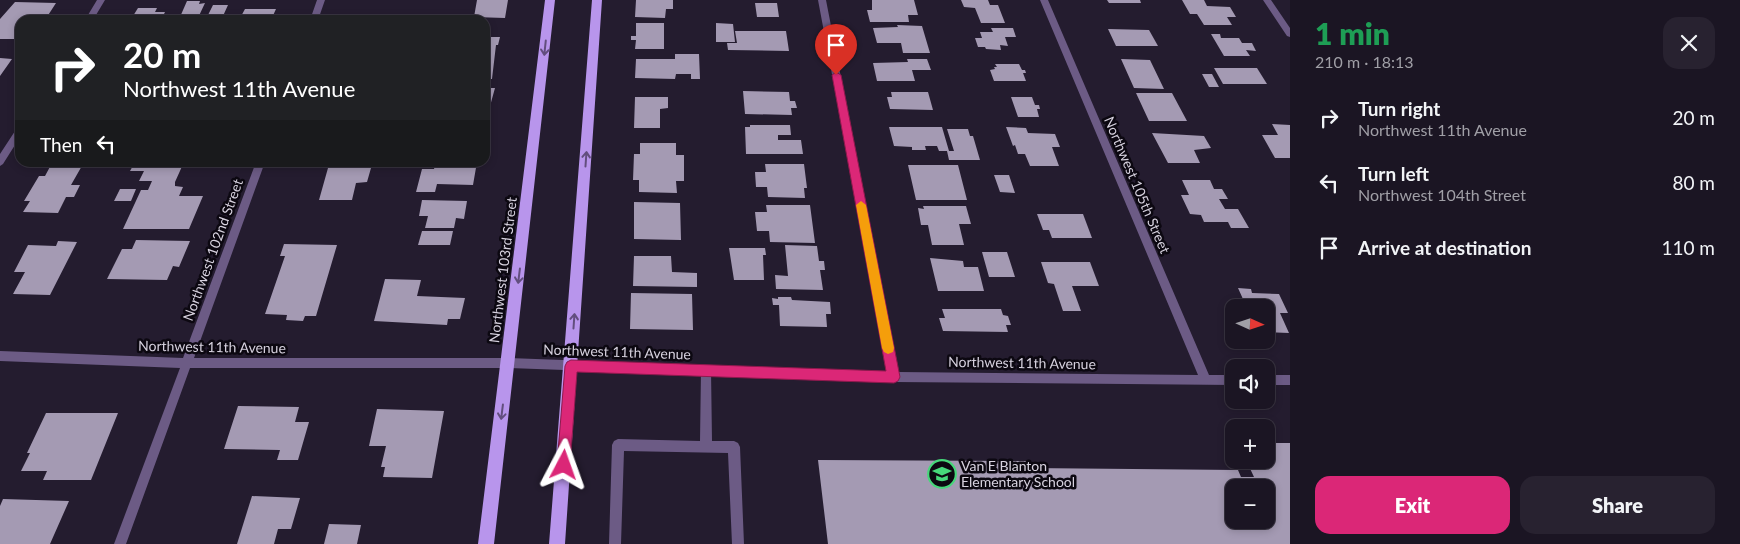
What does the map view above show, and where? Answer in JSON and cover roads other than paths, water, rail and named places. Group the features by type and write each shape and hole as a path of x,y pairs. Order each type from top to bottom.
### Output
{"main road":[{"name":"Northwest 103rd Street","path":"486,544 550,0"},
{"path":"557,544 597,0"}],"street":[{"path":"92,15 101,0"},
{"path":"316,15 321,0"},
{"path":"822,0 894,377"},
{"name":"Northwest 105th Street","path":"1044,0 1206,380"},
{"path":"1267,0 1290,34"},
{"path":"0,162 15,138"},
{"name":"Northwest 102nd Street","path":"120,544 259,167"},
{"name":"Northwest 11th Avenue","path":"0,356 188,362 508,363 894,377 1225,380"},
{"path":"706,370 706,446"},
{"path":"1275,380 1290,380"},
{"path":"615,544 618,445 734,447 738,544"}],"place":[{"name":"Van E Blanton Elementary School","path":"942,474"}]}
